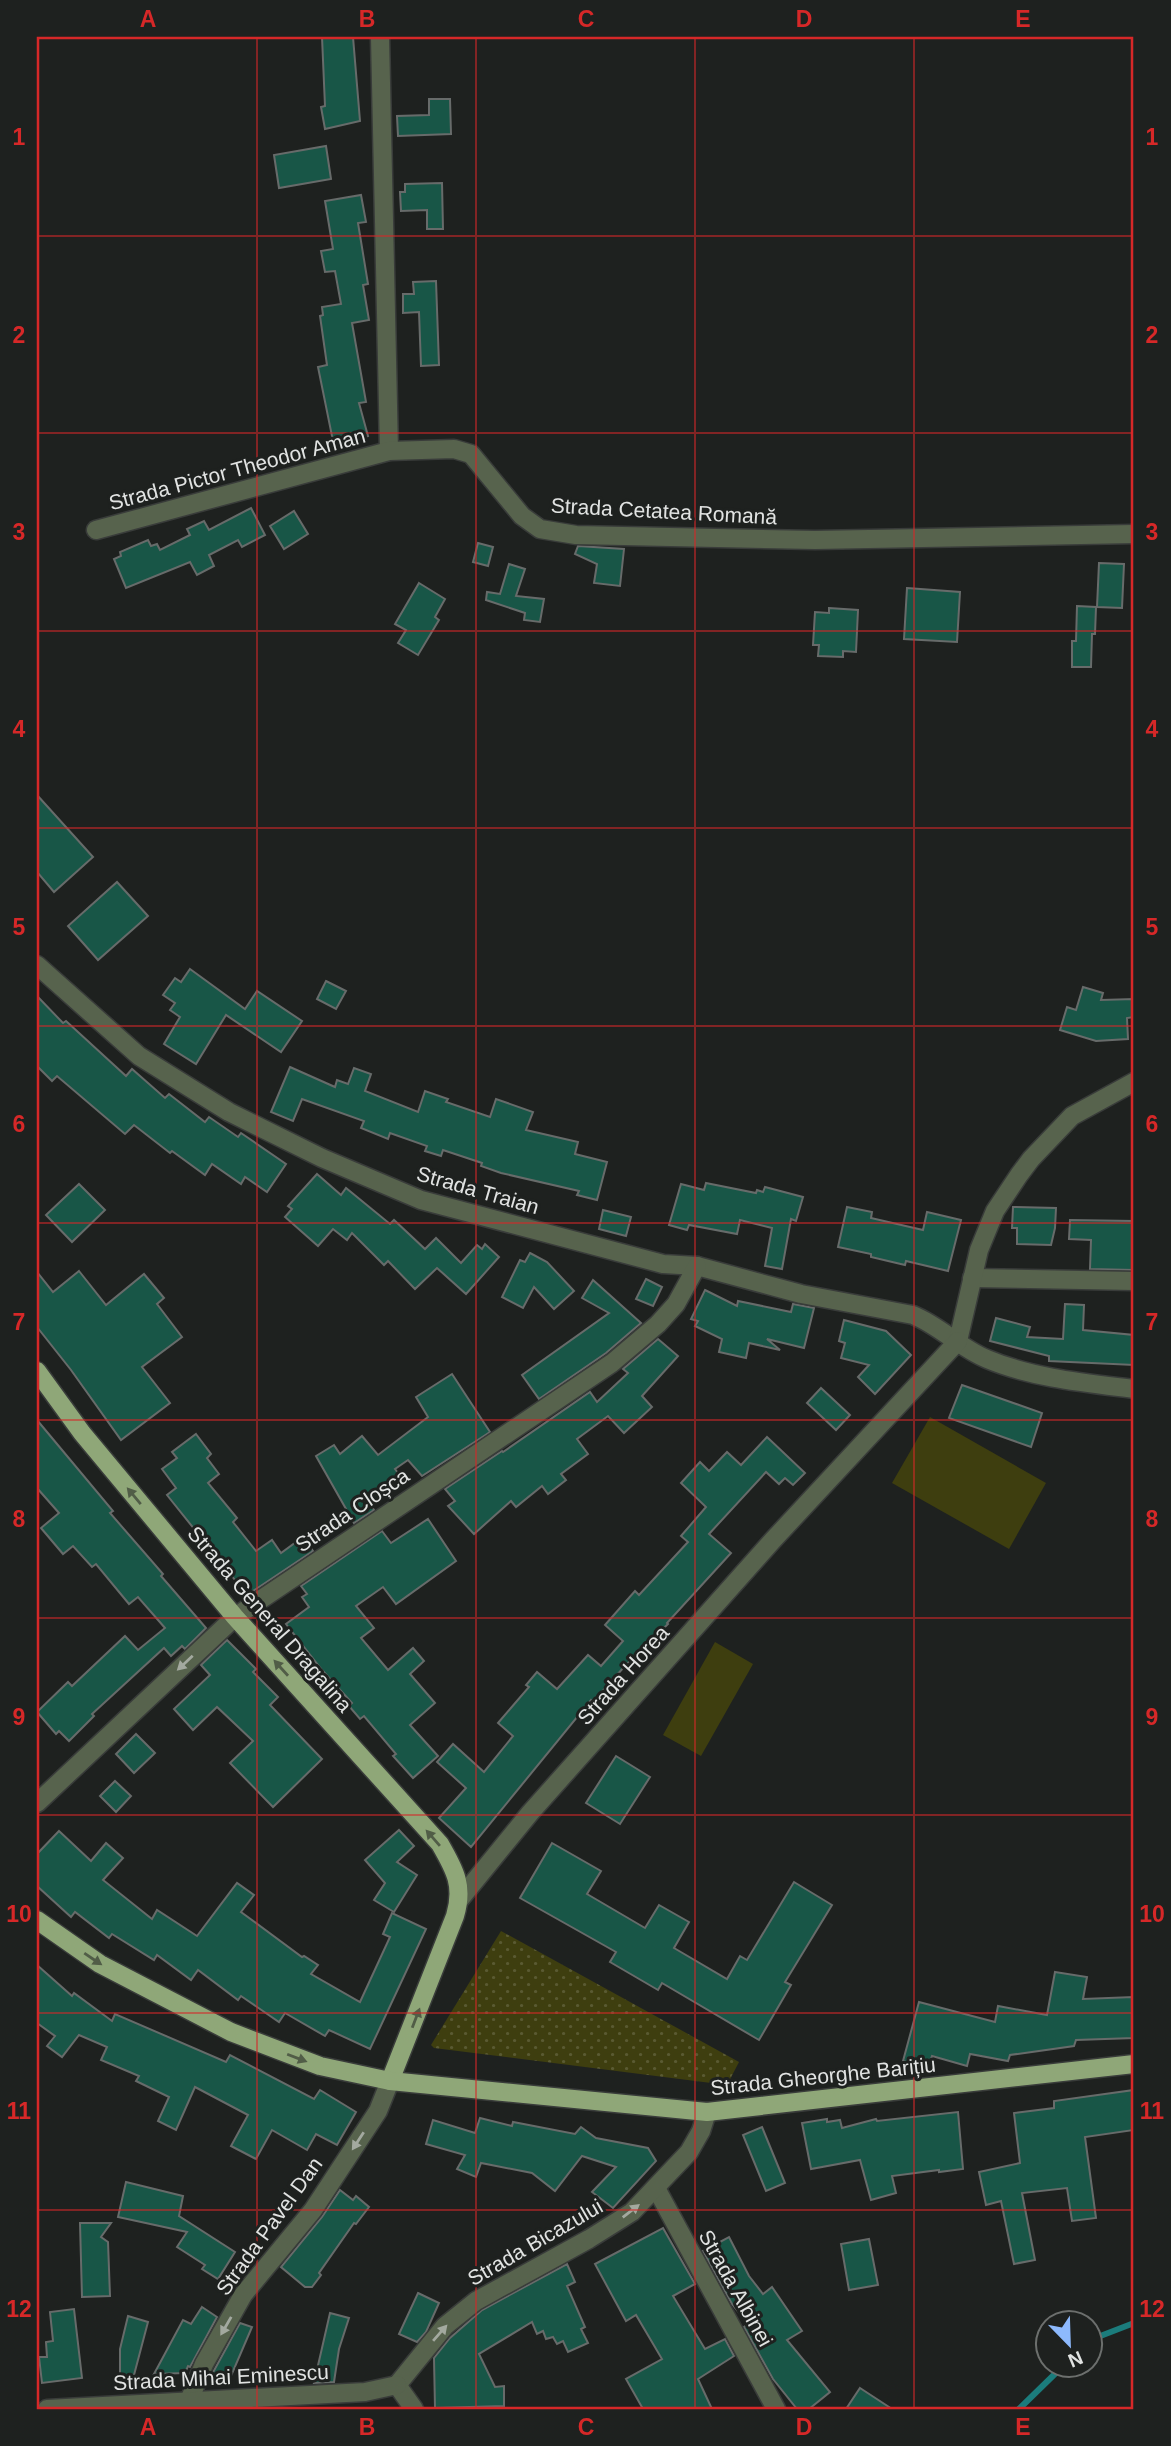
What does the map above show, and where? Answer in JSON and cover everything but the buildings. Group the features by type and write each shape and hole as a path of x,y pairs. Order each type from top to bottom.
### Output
{"main road":[{"name":"Strada General Dragalina","path":"37,1371 82,1433 235,1617 440,1844 455,1872 460,1899"},
{"name":"Strada Horea","path":"390,2081 408,2041 460,1899"},
{"name":"Strada Gheorghe Barițiu","path":"37,1920 100,1964 231,2032 320,2066 390,2081 707,2112 1134,2064"}],"street":[{"path":"380,37 389,451"},
{"name":"Strada Cetatea Romană","path":"389,451 454,449 471,454 522,516 540,529 576,535 815,540 1134,534"},
{"name":"Strada Pictor Theodor Aman","path":"96,530 389,451"},
{"name":"Strada Traian","path":"37,966 139,1056 229,1112 322,1158 421,1199 663,1264 696,1266 801,1294 913,1315 929,1322 986,1359 1080,1383 1134,1389"},
{"path":"958,1341 979,1250 995,1211 1031,1159 1072,1116 1134,1082"},
{"name":"Strada Cloșca","path":"37,1803 235,1617 612,1363 658,1324 676,1304 696,1266"},
{"path":"972,1278 1134,1280"},
{"name":"Strada Horea","path":"460,1899 530,1813 746,1570 958,1341"},
{"name":"Strada Pavel Dan","path":"189,2401 204,2364 243,2295 313,2210 377,2111 390,2081"},
{"name":"Strada Bicazului","path":"397,2385 445,2326 476,2301 632,2212 689,2152 701,2131 707,2112"},
{"name":"Strada Albinei","path":"656,2189 776,2409"},
{"path":"397,2385 414,2409"},
{"name":"Strada Mihai Eminescu","path":"47,2409 365,2392 397,2385"}],"shaded area":[{"path":"930,1417 1046,1483 1009,1549 892,1483"},
{"path":"715,1642 753,1664 701,1756 663,1735"},
{"path":"501,1931 739,2062 727,2085 434,2048 431,2045"}],"waterway":[{"path":"1104,2335 1134,2323"},
{"path":"1019,2409 1049,2380"}]}
